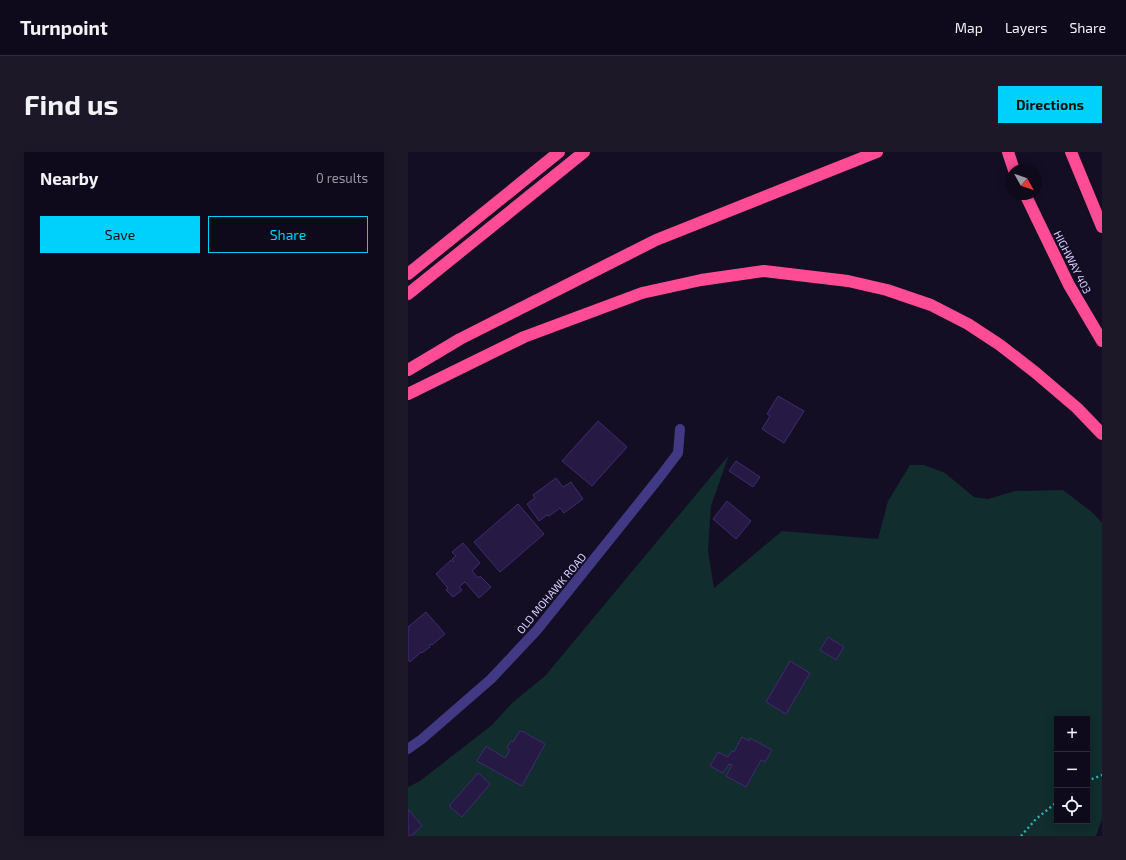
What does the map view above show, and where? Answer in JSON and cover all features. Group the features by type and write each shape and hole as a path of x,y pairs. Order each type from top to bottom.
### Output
{"highway":[{"path":"408,274 559,152"},
{"path":"408,294 584,152"},
{"path":"408,370 460,339 656,240 876,152"},
{"path":"1008,152 1012,164"},
{"path":"1071,152 1102,227"},
{"name":"HIGHWAY 403","path":"1027,200 1069,285 1102,341"},
{"path":"408,394 524,337 642,293 701,280 764,271 848,281 887,290 931,306 968,324 1000,345 1071,403 1102,434"}],"street":[{"name":"OLD MOHAWK ROAD","path":"408,749 422,739 491,679 537,630 660,478 678,453 680,429"}],"path":[{"path":"1090,780 1102,775"},
{"path":"1021,836 1036,819 1054,804"}],"green space":[{"path":"729,455 711,506 708,551 714,588 782,531 878,539 888,501 910,465 924,465 945,473 974,497 988,499 1015,491 1063,490 1093,513 1102,523 1102,819 1096,836 408,836 408,787 420,781 492,725 512,703 545,676"}],"building":[{"path":"778,396 804,411 784,443 762,429 770,416 767,414"},
{"path":"598,421 627,447 592,486 562,461"},
{"path":"736,461 760,477 753,487 729,471"},
{"path":"556,478 563,487 571,482 583,499 564,513 560,508 539,521 527,504 535,498 533,495"},
{"path":"727,501 751,521 736,539 713,519"},
{"path":"518,504 544,534 500,572 474,542"},
{"path":"463,543 480,563 472,571 478,578 480,576 491,587 479,598 465,582 459,587 462,590 453,597 446,590 448,588 436,574 451,560 453,562 454,561 452,559 456,556 452,552"},
{"path":"426,612 445,634 432,645 429,645 430,647 422,653 421,652 410,662 408,660 408,627"},
{"path":"828,637 844,647 836,660 820,650"},
{"path":"790,661 810,673 786,714 766,702"},
{"path":"522,731 545,744 522,786 477,761 486,746 505,758 510,750 507,748 511,741 513,742 519,732"},
{"path":"742,737 749,741 750,738 772,750 765,762 761,760 746,787 726,776 732,765 729,764 723,773 710,766 718,752 728,757 732,751 734,752"},
{"path":"478,773 490,784 462,817 449,806"},
{"path":"408,809 422,826 411,836 408,836"}]}
